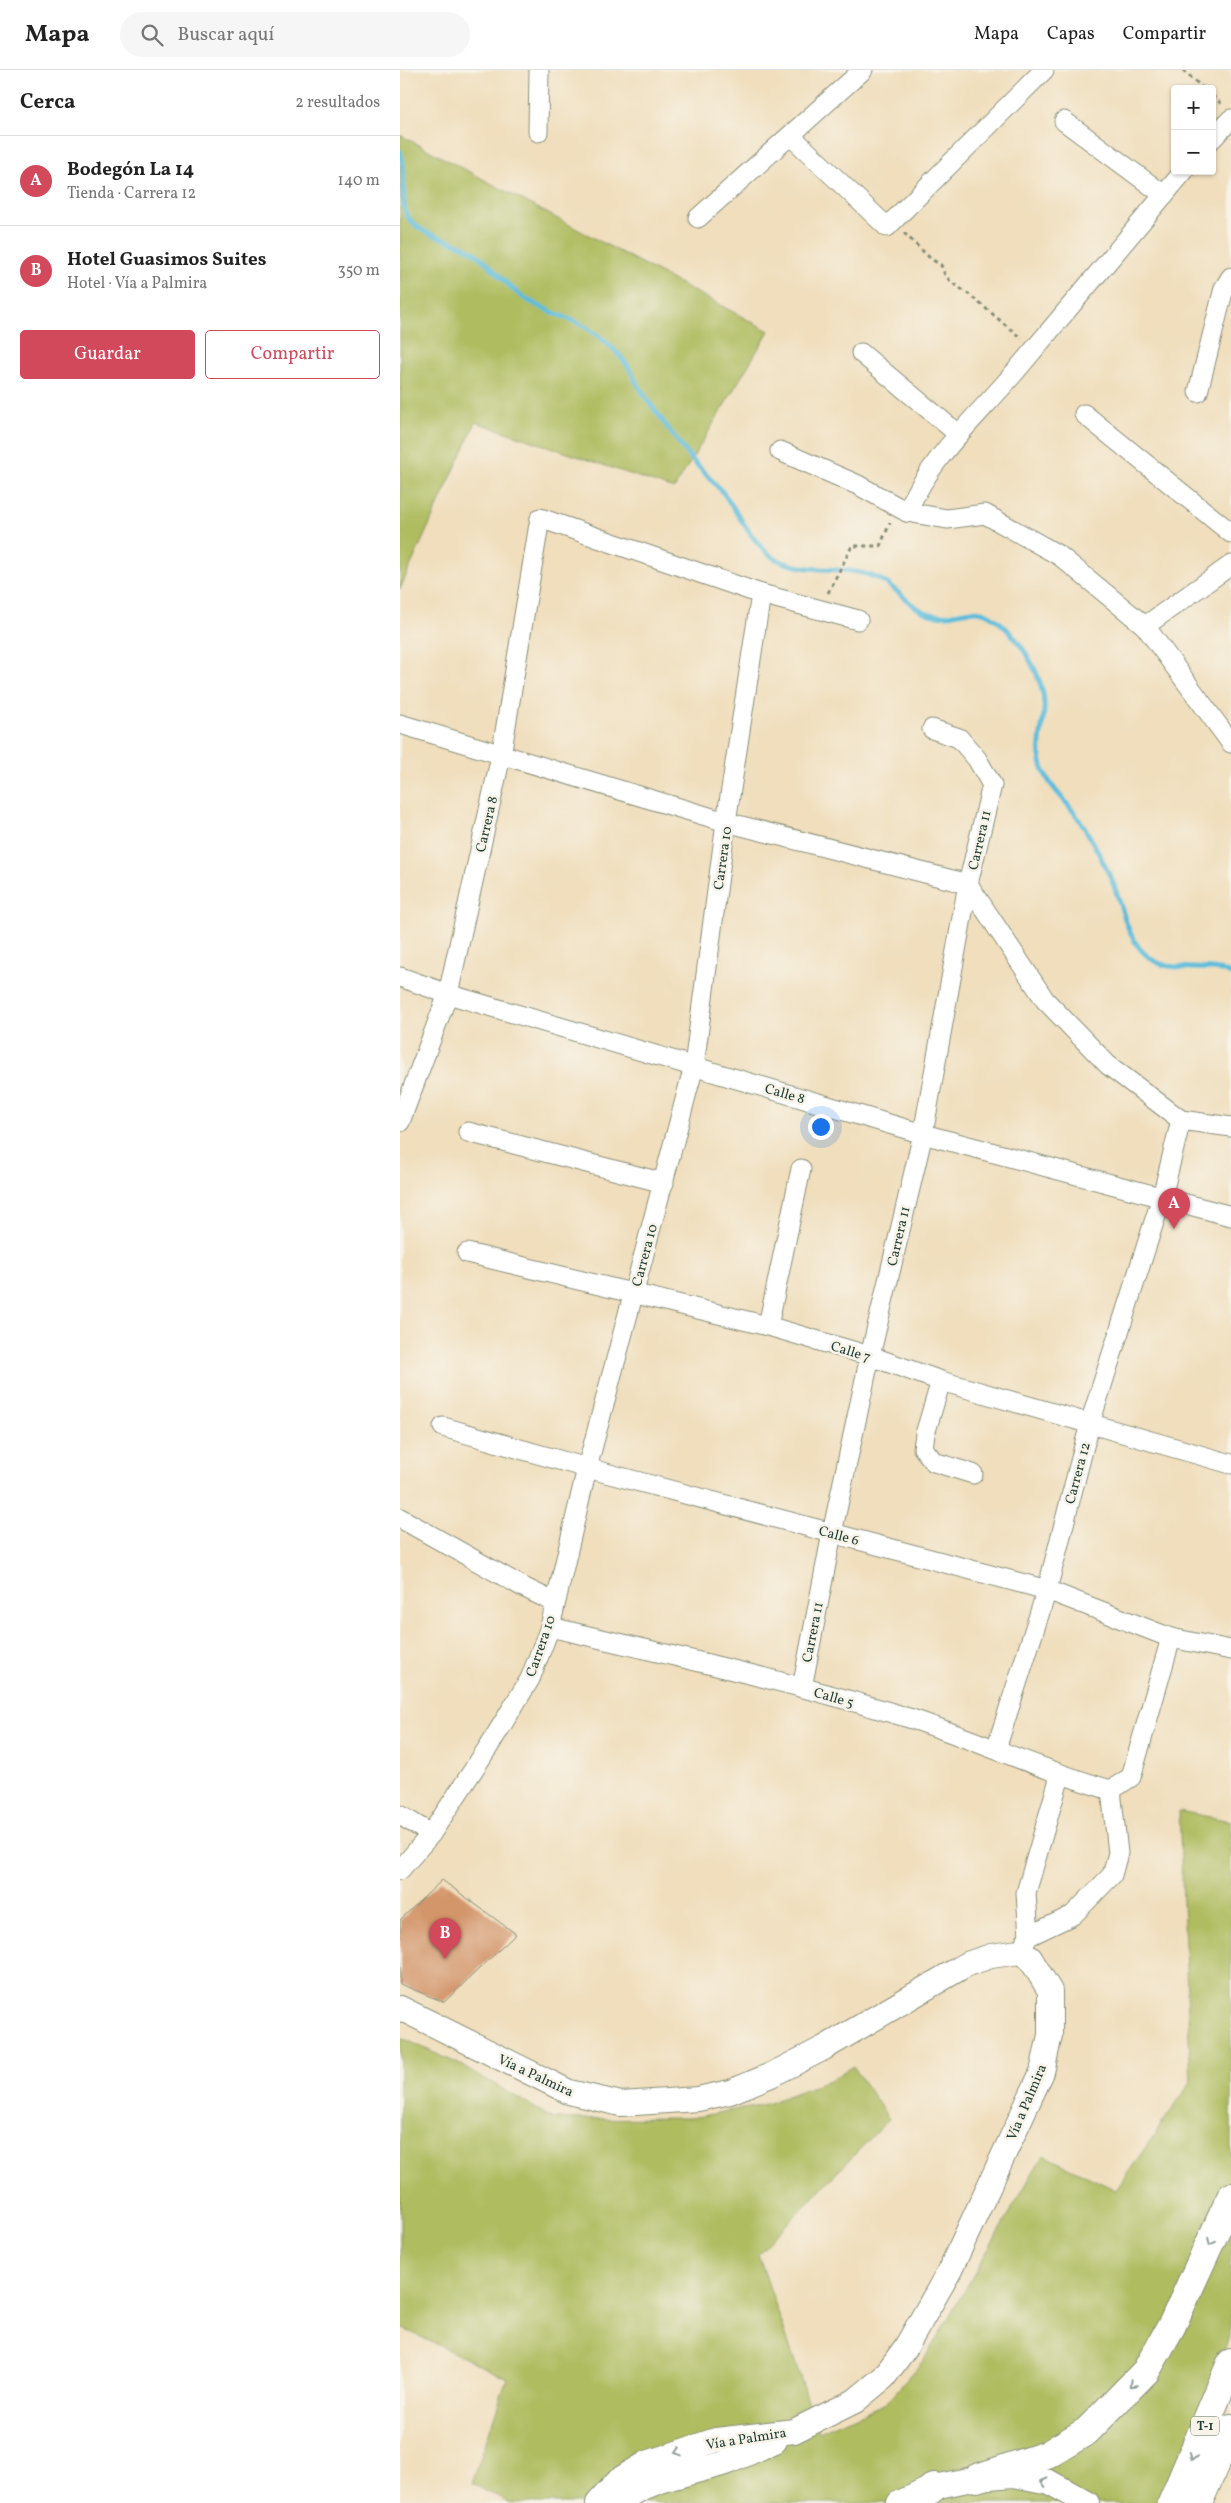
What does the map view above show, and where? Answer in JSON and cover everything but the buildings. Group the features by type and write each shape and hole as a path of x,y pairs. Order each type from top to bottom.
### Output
{"highway":[{"path":"977,2478 1005,2467 1047,2455 1087,2431 1146,2370 1172,2324 1231,2198"},
{"name":"T-1","path":"1188,2498 1231,2363"},
{"name":"T-1","path":"1188,2498 1231,2428"}],"street":[{"path":"538,132 539,70"},
{"path":"698,218 863,70"},
{"path":"791,136 887,227 1044,70"},
{"path":"1216,135 1231,119"},
{"path":"1064,121 1164,195"},
{"path":"902,509 957,433 993,398 1181,175"},
{"path":"1198,392 1224,288 1231,277"},
{"path":"860,353 957,433"},
{"path":"1084,414 1231,533"},
{"path":"780,451 858,485 902,509 948,519 985,514 1060,556 1145,626 1231,743"},
{"name":"Carrera 8","path":"400,1122 448,994 501,756 540,518 761,594"},
{"path":"1145,626 1231,565"},
{"path":"761,594 858,620"},
{"name":"Carrera 10","path":"400,1870 431,1834 489,1746 530,1678 550,1627 554,1602 563,1573 587,1468 694,1066 726,822 761,594"},
{"path":"400,724 501,756 726,822 968,884 1045,1000 1108,1065 1181,1120 1231,1127"},
{"name":"Carrera 11","path":"802,1688 832,1533 870,1356 923,1134 968,884 992,785 977,759 959,738 932,729"},
{"name":"Calle 8","path":"400,977 448,994 923,1134 1231,1216"},
{"name":"Carrera 12","path":"996,1749 1047,1590 1090,1423 1162,1197 1181,1120"},
{"path":"468,1132 664,1183"},
{"path":"768,1326 801,1169"},
{"name":"Calle 7","path":"467,1253 768,1326 870,1356 941,1381 1231,1464"},
{"path":"941,1381 925,1434 923,1448 934,1462 973,1474"},
{"name":"Calle 6","path":"443,1427 587,1468 1047,1590 1171,1638 1231,1650"},
{"path":"402,1522 523,1588 554,1602"},
{"name":"Calle 5","path":"550,1627 802,1688 912,1720 996,1749 1060,1776 1111,1790"},
{"path":"1024,1944 1073,1915 1112,1875 1118,1853 1111,1790 1131,1776 1171,1638"},
{"path":"1024,1944 1026,1893 1060,1776"},
{"path":"400,1815 431,1834"},
{"name":"Vía a Palmira","path":"400,2008 569,2092 621,2104 698,2099 730,2092 771,2075 824,2048 967,1964 1024,1944 1030,1958 1050,1991 1050,2035 1042,2072 950,2270 906,2347 884,2377 855,2402 794,2431 716,2440 647,2462 620,2479 598,2503"},
{"path":"621,2503 626,2498 649,2486 727,2462 794,2431"},
{"path":"899,2503 977,2478 1014,2475 1050,2482 1087,2503"}],"path":[{"path":"1183,70 1200,85"},
{"path":"887,227 908,235 931,259 941,265 945,276 951,282 970,295 1034,349"},
{"path":"833,583 852,546 880,546 902,509"}],"green space":[{"path":"400,135 769,331 674,489 476,422 400,589"},
{"path":"1179,1811 1231,1821 1231,2329 1220,2366 1159,2503 510,2503 472,2484 507,2378 400,2327 400,2037 463,2066 554,2119 691,2118 766,2104 830,2080 853,2066 889,2119 758,2254 819,2432 886,2403 924,2360 1043,2155 1116,2190 1191,2082"}],"waterway":[{"path":"400,151 403,167 404,206 406,214 411,221 425,232 459,244 475,253 527,300 578,323 611,347 628,367 648,400 685,451 724,494 754,539 769,554 776,559 800,567 852,571 865,574 891,586 916,607 930,614 948,615 972,611 980,612 989,615 1007,629 1023,649 1041,686 1044,710 1040,756 1044,771 1052,786 1075,814 1095,846 1113,883 1124,918 1134,940 1141,950 1159,963 1168,966 1211,969 1231,974"}],"place":[{"name":"Bodegón La 14","path":"1174,1229"},
{"name":"Hotel Guasimos Suites","path":"445,1959"}]}
